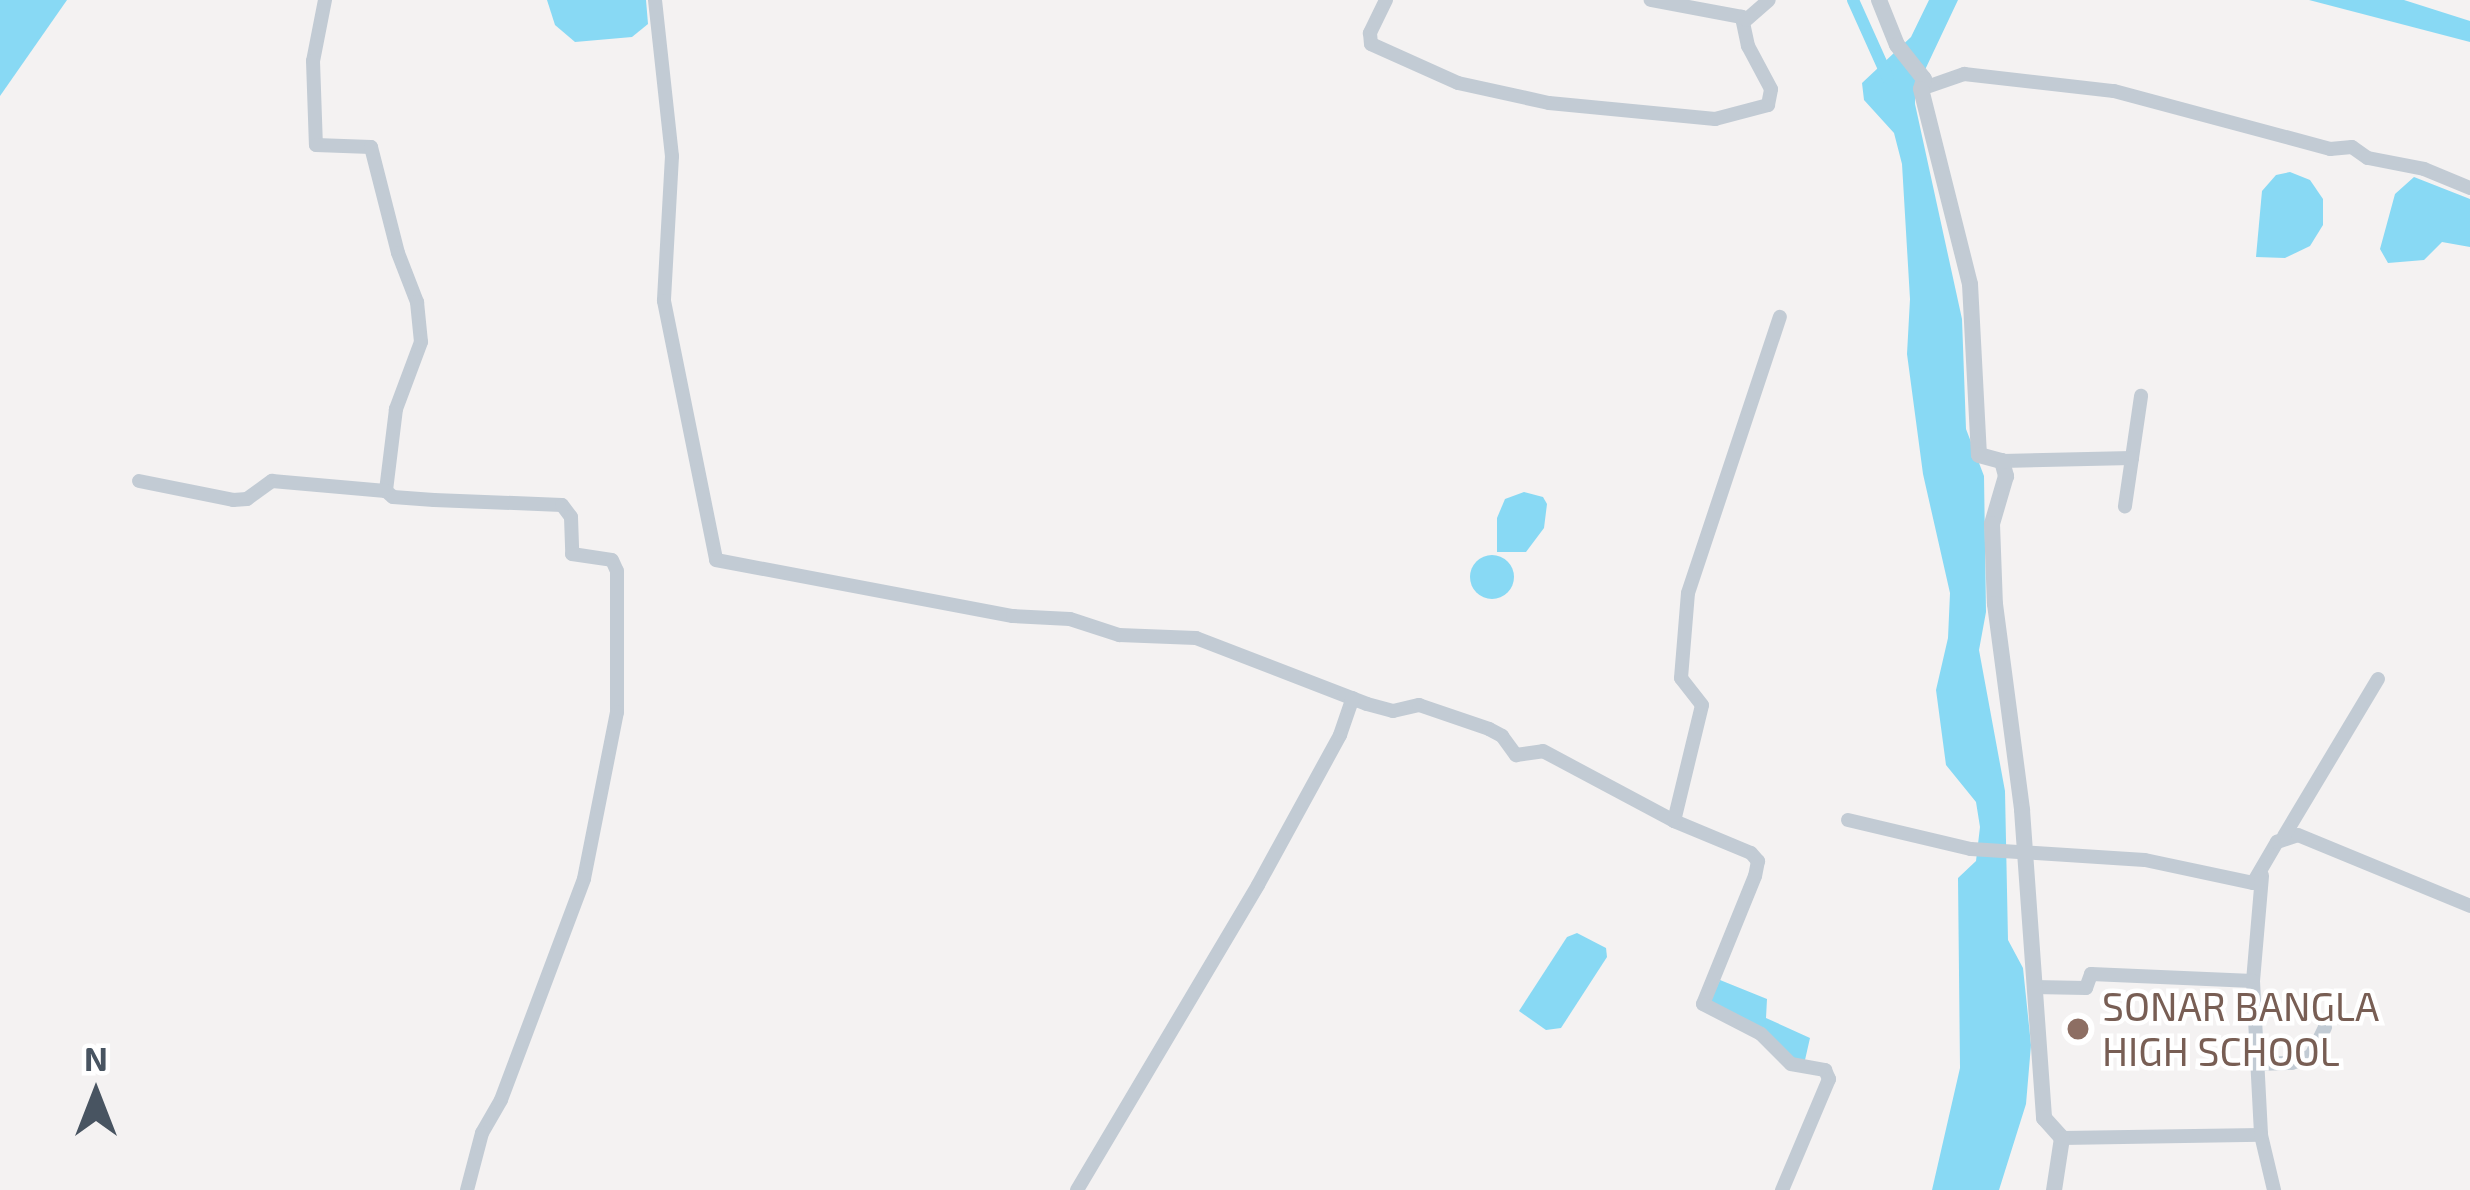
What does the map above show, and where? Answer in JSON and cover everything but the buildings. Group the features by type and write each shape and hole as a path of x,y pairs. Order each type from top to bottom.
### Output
{"street":[{"path":"325,0 313,61 316,146 370,147 417,302 421,342 396,410 386,491"},
{"path":"656,0 672,156 664,301 716,560 1013,616 1070,619 1119,635 1196,638 1393,711 1420,705 1489,729 1516,755 1543,751 1758,861 1703,1004 1761,1034 1791,1064 1825,1070 1829,1079 1781,1190"},
{"path":"1386,0 1370,33 1371,44 1458,83 1549,103 1715,119 1768,105 1771,98 1767,79 1748,46 1746,20"},
{"path":"1651,0 1746,20"},
{"path":"1746,20 1769,0"},
{"path":"1879,0 1898,45 1923,84 1970,284 1979,455 2002,461 2132,458"},
{"path":"1923,84 1964,74 2114,91 2330,148 2352,147 2368,158 2424,170 2470,188"},
{"path":"1674,821 1702,705 1682,678 1688,593 1712,507 1780,316"},
{"path":"2125,506 2140,396"},
{"path":"2002,461 2006,476 1992,524 1995,604 2044,1118 2062,1138 2261,1135"},
{"path":"140,482 233,500 247,499 272,481 386,491 393,497 562,506 571,518 572,554 612,560 616,572 616,712 584,879 501,1100 482,1133 467,1190"},
{"path":"1848,820 1971,849 2145,860 2253,883 2378,679"},
{"path":"1077,1190 1258,884 1340,735 1353,698"},
{"path":"2284,836 2298,836 2470,906"},
{"path":"2262,875 2253,981 2261,1135 2274,1190"},
{"path":"2033,987 2086,988 2090,974 2253,981"},
{"path":"2257,1064 2292,1063 2311,1056 2325,1027"},
{"path":"2054,1190 2062,1138"}],"water":[{"path":"0,0 67,0 0,96"},
{"path":"547,0 646,0 648,24 632,37 575,42 555,25"},
{"path":"1929,0 1958,0 1915,91 1915,104 1962,319 1966,429 1984,476 1986,612 1979,650 2005,791 2008,940 2023,968 2031,1045 2026,1104 1999,1190 1932,1190 1960,1068 1958,878 1976,861 1980,827 1976,802 1946,765 1936,690 1948,638 1950,593 1923,474 1907,354 1910,299 1902,164 1894,133 1864,100 1862,83 1911,37"},
{"path":"2309,0 2404,0 2470,21 2470,42"},
{"path":"2290,172 2310,180 2323,199 2323,225 2310,246 2285,258 2256,257 2262,191 2276,175"},
{"path":"2414,177 2470,199 2470,247 2442,242 2424,260 2388,263 2380,249 2395,194"},
{"path":"1524,492 1543,497 1547,504 1544,528 1526,552 1497,552 1497,518 1505,499"},
{"path":"1492,555 1507,562 1514,577 1507,592 1492,599 1477,592 1470,577 1477,562"},
{"path":"1577,933 1606,948 1607,957 1561,1028 1546,1030 1519,1011 1567,937"},
{"path":"1720,980 1767,999 1766,1018 1810,1038 1805,1060 1795,1060 1709,1004"}],"waterway":[{"path":"1853,0 1888,78"}],"place":[{"name":"SONAR BANGLA HIGH SCHOOL","path":"2078,1029"}]}
